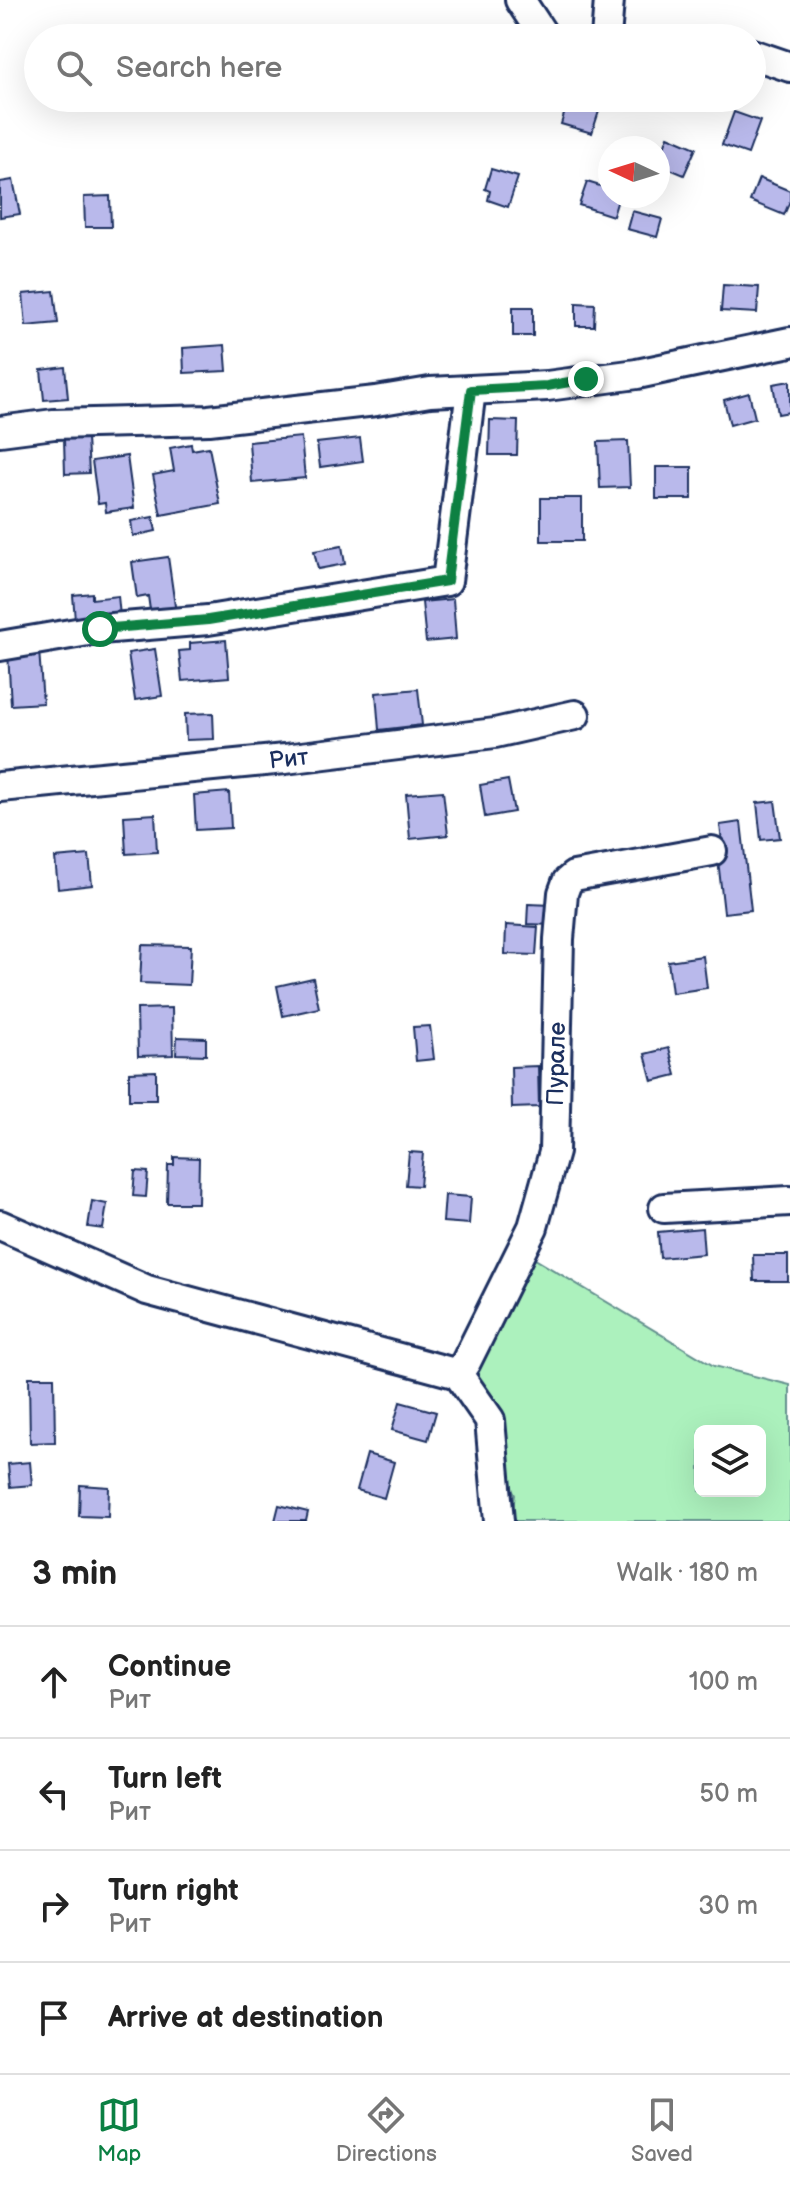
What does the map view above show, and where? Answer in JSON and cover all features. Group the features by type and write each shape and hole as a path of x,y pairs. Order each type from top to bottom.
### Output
{"street":[{"path":"520,0 536,24"},
{"path":"607,24 609,0"},
{"path":"766,59 790,67"},
{"path":"0,431 54,424 209,420 430,392 547,386 637,374 790,342"},
{"path":"0,646 100,629 208,620 447,581 471,390"},
{"name":"Рит","path":"0,787 285,759 495,733 575,715"},
{"name":"Пурале","path":"458,1374 533,1227 554,1152 559,939 563,893 567,882 574,876 712,851"},
{"path":"664,1208 790,1201"},
{"path":"0,1225 147,1290 458,1374 490,1420 499,1521"}],"green space":[{"path":"520,1250 714,1366 790,1385 790,1521 511,1521 515,1495 463,1395"}],"building":[{"path":"565,112 599,112 592,133 561,124"},
{"path":"734,112 760,121 748,154 722,145"},
{"path":"670,137 696,148 684,175 670,169"},
{"path":"491,169 518,177 508,207 488,200 490,191 485,189"},
{"path":"759,178 790,191 790,201 784,215 750,201"},
{"path":"13,180 20,214 0,217 0,182"},
{"path":"587,182 598,185 598,208 615,208 613,216 579,205"},
{"path":"110,196 111,227 85,227 84,197"},
{"path":"632,211 662,219 657,237 627,229"},
{"path":"723,285 759,287 757,313 721,311"},
{"path":"54,291 58,323 26,326 23,294"},
{"path":"576,303 595,304 594,326 576,326"},
{"path":"513,307 533,307 533,336 513,336"},
{"path":"225,345 227,371 184,373 183,348"},
{"path":"65,367 68,398 44,400 41,370"},
{"path":"790,381 790,412 778,414 773,384"},
{"path":"749,393 755,418 730,425 724,400"},
{"path":"490,420 518,421 517,455 489,455"},
{"path":"301,437 305,478 252,483 249,442"},
{"path":"87,438 89,473 65,474 64,439"},
{"path":"360,438 363,461 320,467 317,443"},
{"path":"628,441 630,487 600,488 598,442"},
{"path":"191,444 192,450 209,447 220,504 161,515 153,475 174,471 170,448"},
{"path":"127,456 134,508 106,512 105,503 98,504 92,461"},
{"path":"656,467 692,467 692,499 656,499"},
{"path":"541,498 582,498 582,541 541,541"},
{"path":"153,517 156,531 133,536 131,521"},
{"path":"342,546 345,564 318,569 314,551"},
{"path":"168,557 176,613 151,617 148,596 137,598 132,562"},
{"path":"92,593 92,599 118,596 120,616 75,620 73,595"},
{"path":"453,599 456,639 426,642 422,602"},
{"path":"226,640 229,677 182,681 179,651 190,650 190,643"},
{"path":"155,649 162,696 135,700 128,653"},
{"path":"39,650 43,703 11,705 8,652"},
{"path":"418,689 422,725 379,730 376,693"},
{"path":"213,713 214,739 186,740 185,714"},
{"path":"508,780 514,812 485,817 480,785"},
{"path":"443,791 448,835 410,839 406,794"},
{"path":"229,792 231,828 196,830 194,795"},
{"path":"775,801 780,838 761,840 757,803"},
{"path":"155,814 157,852 126,854 124,816"},
{"path":"741,822 751,910 724,913 718,860 724,859 720,825"},
{"path":"89,855 92,885 58,889 55,858"},
{"path":"528,904 553,905 553,925 527,924"},
{"path":"506,925 538,927 536,955 505,954"},
{"path":"142,945 191,946 189,985 140,983"},
{"path":"703,956 707,988 672,993 668,961"},
{"path":"313,978 319,1008 283,1016 277,986"},
{"path":"172,1008 173,1055 138,1056 137,1009"},
{"path":"430,1026 434,1059 416,1061 413,1027"},
{"path":"177,1037 206,1038 206,1055 176,1054"},
{"path":"669,1048 676,1075 652,1081 645,1054"},
{"path":"538,1066 539,1107 512,1108 511,1067"},
{"path":"156,1071 156,1100 129,1100 129,1072"},
{"path":"409,1152 423,1153 420,1186 406,1185"},
{"path":"174,1157 199,1158 198,1203 167,1203 168,1165 174,1165"},
{"path":"135,1171 148,1172 146,1197 133,1196"},
{"path":"445,1195 471,1197 469,1224 443,1222"},
{"path":"92,1201 107,1204 103,1229 88,1227"},
{"path":"702,1228 704,1254 660,1258 658,1232"},
{"path":"753,1255 788,1255 788,1281 754,1281"},
{"path":"29,1377 54,1377 55,1442 30,1443"},
{"path":"400,1402 436,1412 428,1440 392,1430"},
{"path":"367,1454 394,1462 384,1498 357,1490"},
{"path":"30,1462 32,1485 10,1487 8,1464"},
{"path":"80,1485 109,1487 108,1517 79,1516"},
{"path":"279,1505 308,1512 306,1521 275,1521"}],"route":[{"path":"100,629 208,620 447,581 471,390 547,386 586,379"}]}
